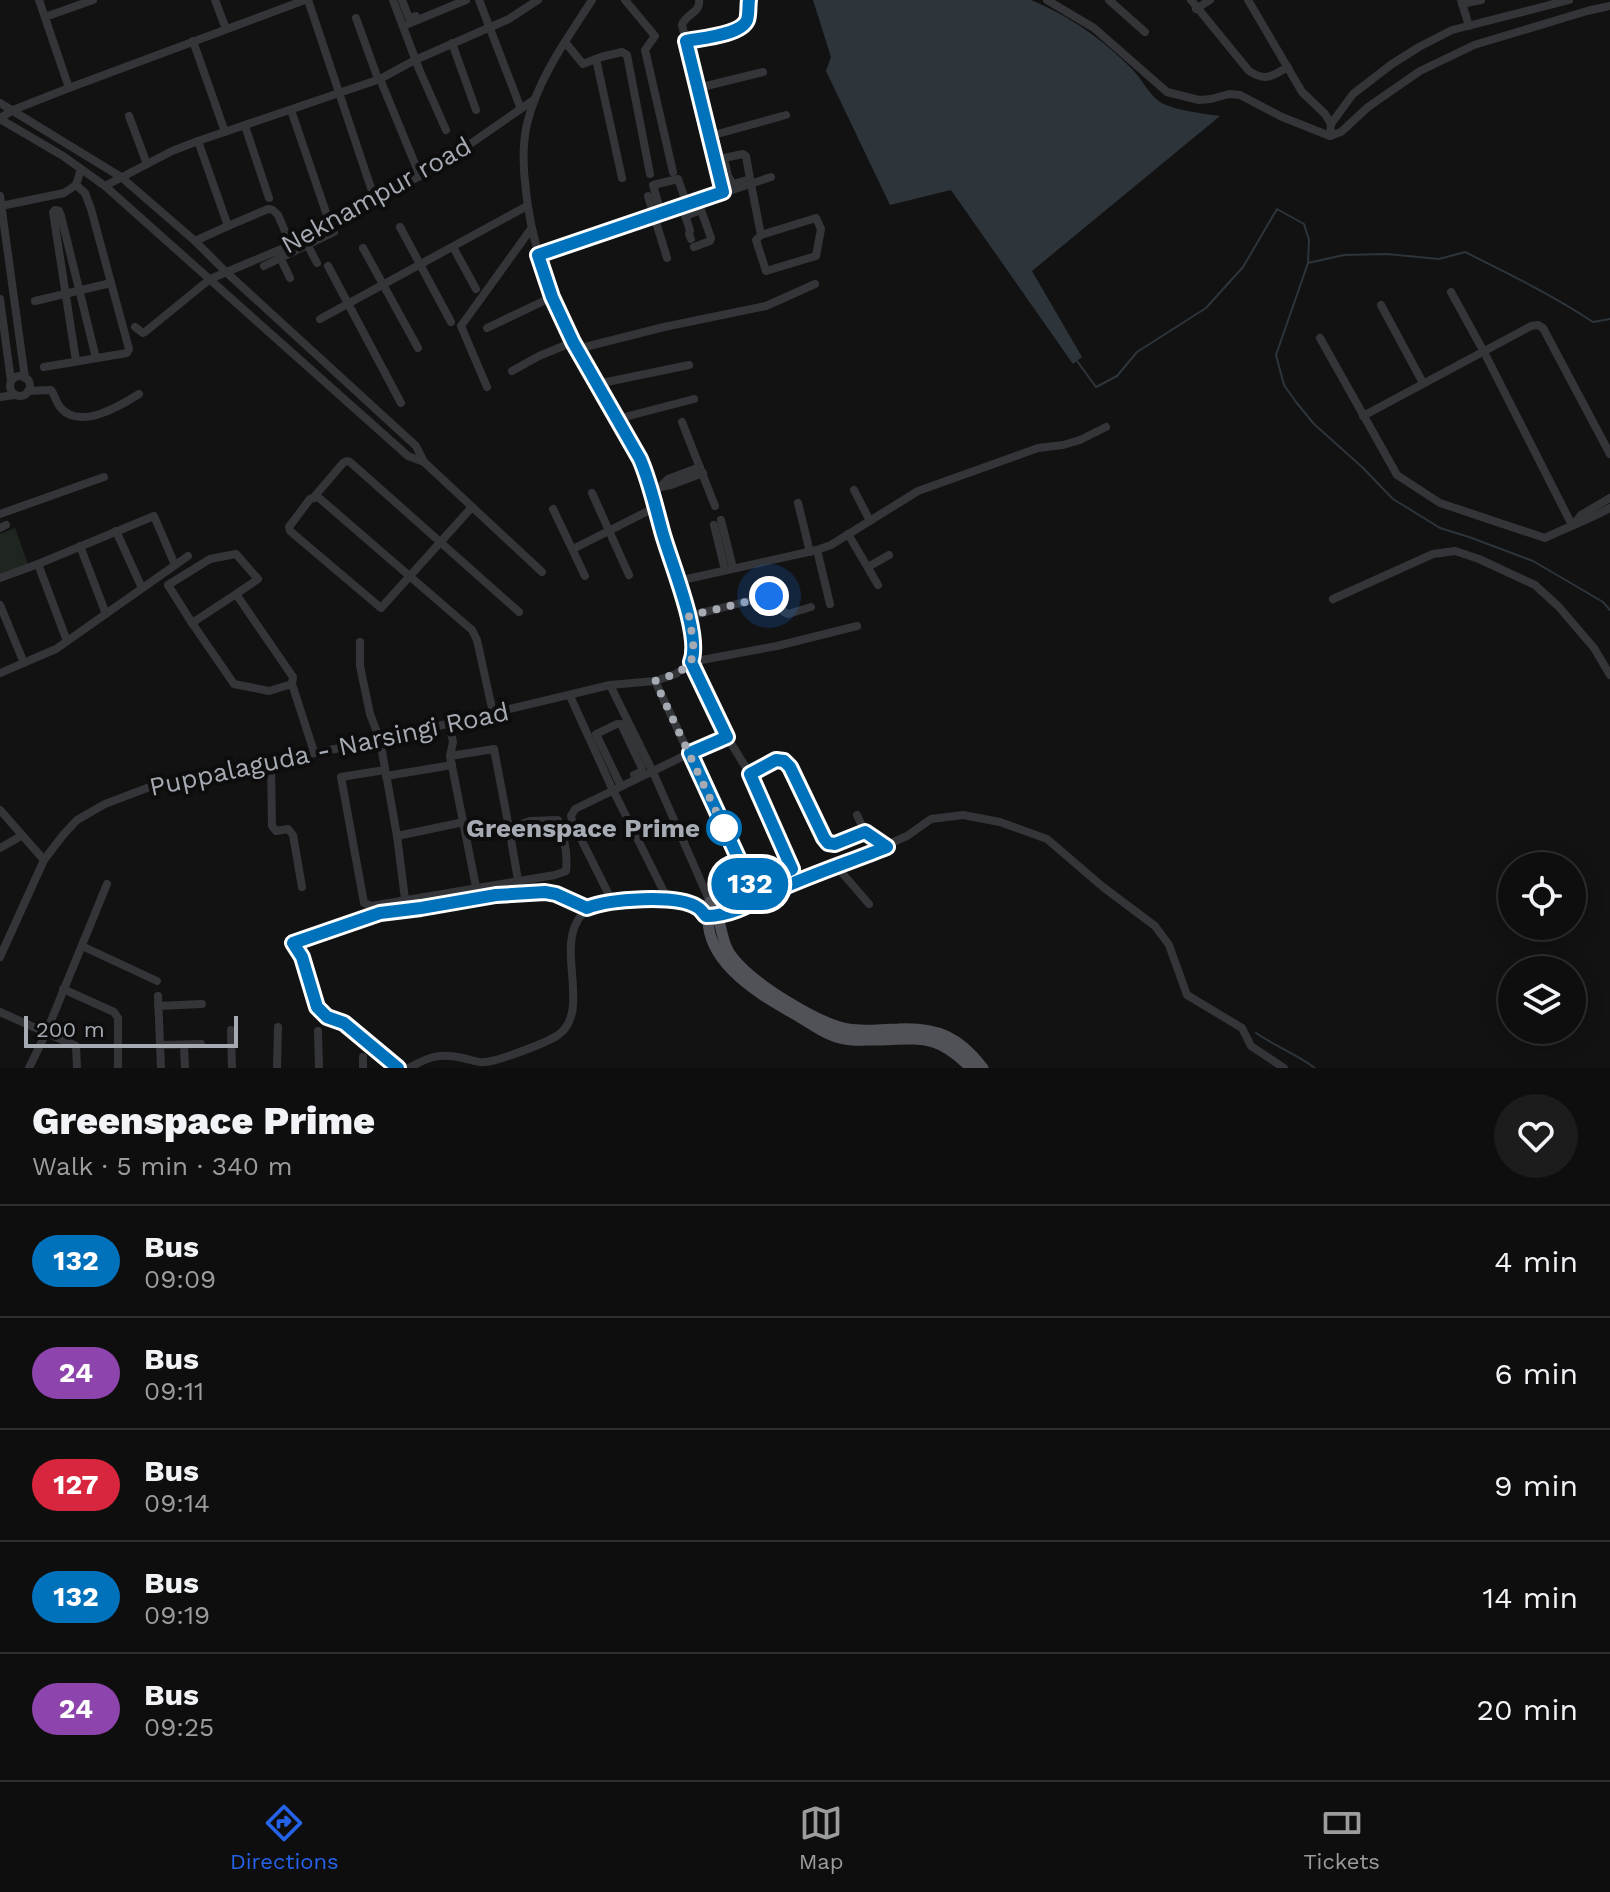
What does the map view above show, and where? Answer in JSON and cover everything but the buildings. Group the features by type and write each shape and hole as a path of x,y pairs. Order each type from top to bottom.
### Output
{"main road":[{"path":"710,902 715,946 751,989 829,1035 848,1040 935,1041 951,1049 971,1068"},
{"path":"712,916 732,958 769,989 801,1009 847,1029 926,1029 942,1033 973,1055 983,1068"}],"street":[{"path":"39,0 69,88"},
{"path":"45,17 93,0"},
{"path":"215,0 226,29"},
{"path":"375,200 306,0 284,4 13,110 0,118 105,186 408,456 424,462"},
{"path":"393,0 446,130"},
{"path":"402,0 409,18 415,15 417,20"},
{"path":"403,26 466,0"},
{"path":"479,0 521,109"},
{"path":"105,186 198,141 379,79 509,19 538,0"},
{"path":"592,0 547,72 528,121 523,156 531,229 552,297 575,346 640,459 689,616 694,645 691,662 727,737 750,774 792,869 752,888 655,681"},
{"path":"625,0 655,36 645,50 673,172"},
{"path":"699,0 697,9 682,25 710,136 724,177 723,192"},
{"path":"686,41 740,29 748,17 749,0"},
{"path":"1047,0 1094,28 1167,92 1199,100 1240,95 1282,117 1330,136 1341,132 1368,107 1420,71 1474,45 1610,6"},
{"path":"1109,0 1145,32"},
{"path":"1191,0 1249,71 1259,78 1270,77 1288,67"},
{"path":"1196,9 1210,0"},
{"path":"1248,0 1302,92 1331,124"},
{"path":"1469,26 1461,2 1481,0"},
{"path":"1330,136 1331,124 1353,94 1419,47 1452,30 1535,4 1569,0"},
{"path":"356,18 420,176"},
{"path":"193,41 225,132"},
{"path":"565,42 583,64 622,52 627,55 650,174"},
{"path":"452,43 476,110"},
{"path":"596,59 622,178"},
{"path":"698,88 763,72"},
{"name":"Neknampur road","path":"135,327 145,332 210,279 279,255 291,245 305,242 332,228 460,151 536,99"},
{"path":"0,103 121,177 195,241 416,446 424,462 542,572"},
{"path":"291,110 332,228"},
{"path":"710,136 786,115"},
{"path":"129,116 147,164"},
{"path":"245,126 269,198"},
{"path":"198,141 228,226"},
{"path":"1,206 64,193 76,185 81,169"},
{"path":"538,255 658,212 684,207 771,177"},
{"path":"667,258 653,185 678,179 685,199 684,207 692,243 710,241 702,211 684,207"},
{"path":"751,184 761,235"},
{"path":"44,367 127,353 129,349 91,209 85,193 76,185"},
{"path":"0,196 28,391"},
{"path":"648,196 658,212"},
{"path":"703,199 717,245"},
{"path":"320,319 527,206"},
{"path":"195,241 268,209 278,215 291,245"},
{"path":"76,361 55,210 61,216 96,358"},
{"path":"816,218 821,229 816,256 768,271 756,240 761,235 816,218"},
{"path":"400,227 451,322"},
{"path":"487,387 461,326 531,229"},
{"path":"264,266 305,242 317,263"},
{"path":"453,247 476,289"},
{"path":"363,248 418,348"},
{"path":"279,255 290,278"},
{"path":"328,266 401,403"},
{"path":"35,301 111,283"},
{"path":"512,371 539,356 575,346 766,306 815,284"},
{"path":"1451,292 1573,524"},
{"path":"487,328 552,297"},
{"path":"0,299 10,388 15,395"},
{"path":"1381,305 1423,383"},
{"path":"1363,416 1538,325 1543,328 1610,454"},
{"path":"1320,338 1397,475 1440,503 1545,538 1610,508"},
{"path":"597,384 689,365"},
{"path":"0,386 18,377 25,378"},
{"path":"0,397 51,390 61,408 71,415 86,416 101,415 139,394"},
{"path":"617,419 694,399"},
{"path":"682,422 715,506"},
{"path":"678,581 831,545 918,491 1038,448 1080,440 1106,427"},
{"path":"472,507 441,542 409,576 381,608 289,527 347,461 441,542 519,612"},
{"path":"651,489 661,486 668,479 701,470"},
{"path":"0,514 104,477"},
{"path":"854,490 870,521"},
{"path":"592,493 629,575"},
{"path":"314,497 318,497 472,630 493,713"},
{"path":"1573,524 1581,515 1610,498"},
{"path":"798,503 830,604"},
{"path":"573,549 656,507"},
{"path":"553,509 585,576"},
{"path":"0,578 154,516 175,565"},
{"path":"717,522 729,569"},
{"path":"116,531 142,588"},
{"path":"848,534 878,585"},
{"path":"80,546 106,614"},
{"path":"1333,599 1433,554 1455,551 1535,585 1559,607 1594,648 1610,675"},
{"path":"192,623 258,579 236,554 210,559 168,585 192,623 234,684 269,691 292,684"},
{"path":"868,567 889,555"},
{"path":"0,673 56,649 188,556"},
{"path":"38,564 67,641"},
{"path":"236,594 293,677 292,684 314,752"},
{"path":"689,616 774,595 788,614 811,607"},
{"path":"0,605 24,663"},
{"name":"Puppalaguda - Narsingi Road","path":"0,957 44,860 77,820 105,804 155,785 380,740 610,685 655,681 676,674 691,662 777,646 857,626"},
{"path":"360,642 360,666 370,714 380,740 405,899"},
{"path":"610,685 653,772 710,902"},
{"path":"570,696 668,900"},
{"path":"449,722 453,742 451,760 476,887"},
{"path":"612,901 571,816 575,809 641,772 642,768 619,723 596,734 615,786"},
{"path":"615,786 653,772 727,737"},
{"path":"509,828 530,821 558,820 566,871 555,875 371,906 364,903 341,777 385,773 494,749 518,880"},
{"path":"750,774 776,760 784,761 790,767 828,843 835,844 865,832"},
{"path":"271,761 272,826 276,831 288,829 293,835 302,887"},
{"path":"0,810 44,860"},
{"path":"857,815 865,832 887,847"},
{"path":"409,1068 429,1057 449,1055 484,1062 548,1042 561,1033 568,1026 575,997 571,974 572,936 575,924 587,908 612,901 668,900 696,906 712,916 735,911 782,888 887,847 931,819 963,815 1000,822 1047,839 1155,926 1169,945 1187,995 1242,1028 1251,1046 1284,1068"},
{"path":"397,836 464,822"},
{"path":"0,848 21,836"},
{"path":"837,867 869,904"},
{"path":"29,1068 107,884"},
{"path":"398,1068 344,1023 322,1013 317,1007 302,957 293,943 380,913 496,895 545,892 587,908"},
{"path":"82,946 157,981"},
{"path":"63,989 114,1012 118,1018 118,1068"},
{"path":"158,996 161,1068"},
{"path":"158,1006 202,1004"},
{"path":"0,1012 76,1046 77,1068"},
{"path":"277,1068 278,1027"},
{"path":"231,1030 232,1068"},
{"path":"318,1031 319,1068"},
{"path":"161,1045 201,1044"},
{"path":"184,1045 185,1068"},
{"path":"363,1057 363,1068"}],"shaded area":[{"path":"813,0 1031,0 1097,38 1132,69 1160,102 1220,116 1032,271 1082,357 1073,364 951,190 890,205 826,71 831,57"},
{"path":"15,528 28,564 0,575 0,534"}],"waterway":[{"path":"1077,361 1096,387 1117,376 1137,352 1206,308 1243,267 1277,209 1304,224 1309,240 1308,263 1276,355 1284,385 1314,424 1393,499 1440,528 1533,561 1603,602 1610,610"},
{"path":"1308,263 1344,255 1387,254 1439,259 1465,252 1593,322 1610,319"},
{"path":"1256,1033 1315,1068"}],"bus line":[{"name":"132","path":"398,1068 344,1023 322,1013 317,1007 302,957 293,943 366,916 496,895 545,892 587,908 612,901 668,900 696,906 706,916 718,916 887,847 865,832 835,844 828,843 790,767 784,761 776,760 750,774 792,869 752,888 690,753 727,737 691,662 694,645 689,616 647,477 640,459 573,342 552,297 538,255 723,192 686,41 740,29 748,17 749,0"}],"place":[{"name":"Greenspace Prime","path":"724,828"}],"route":[{"path":"724,828 729,839 655,681 676,674 691,662 694,645 689,616 769,596"}]}
